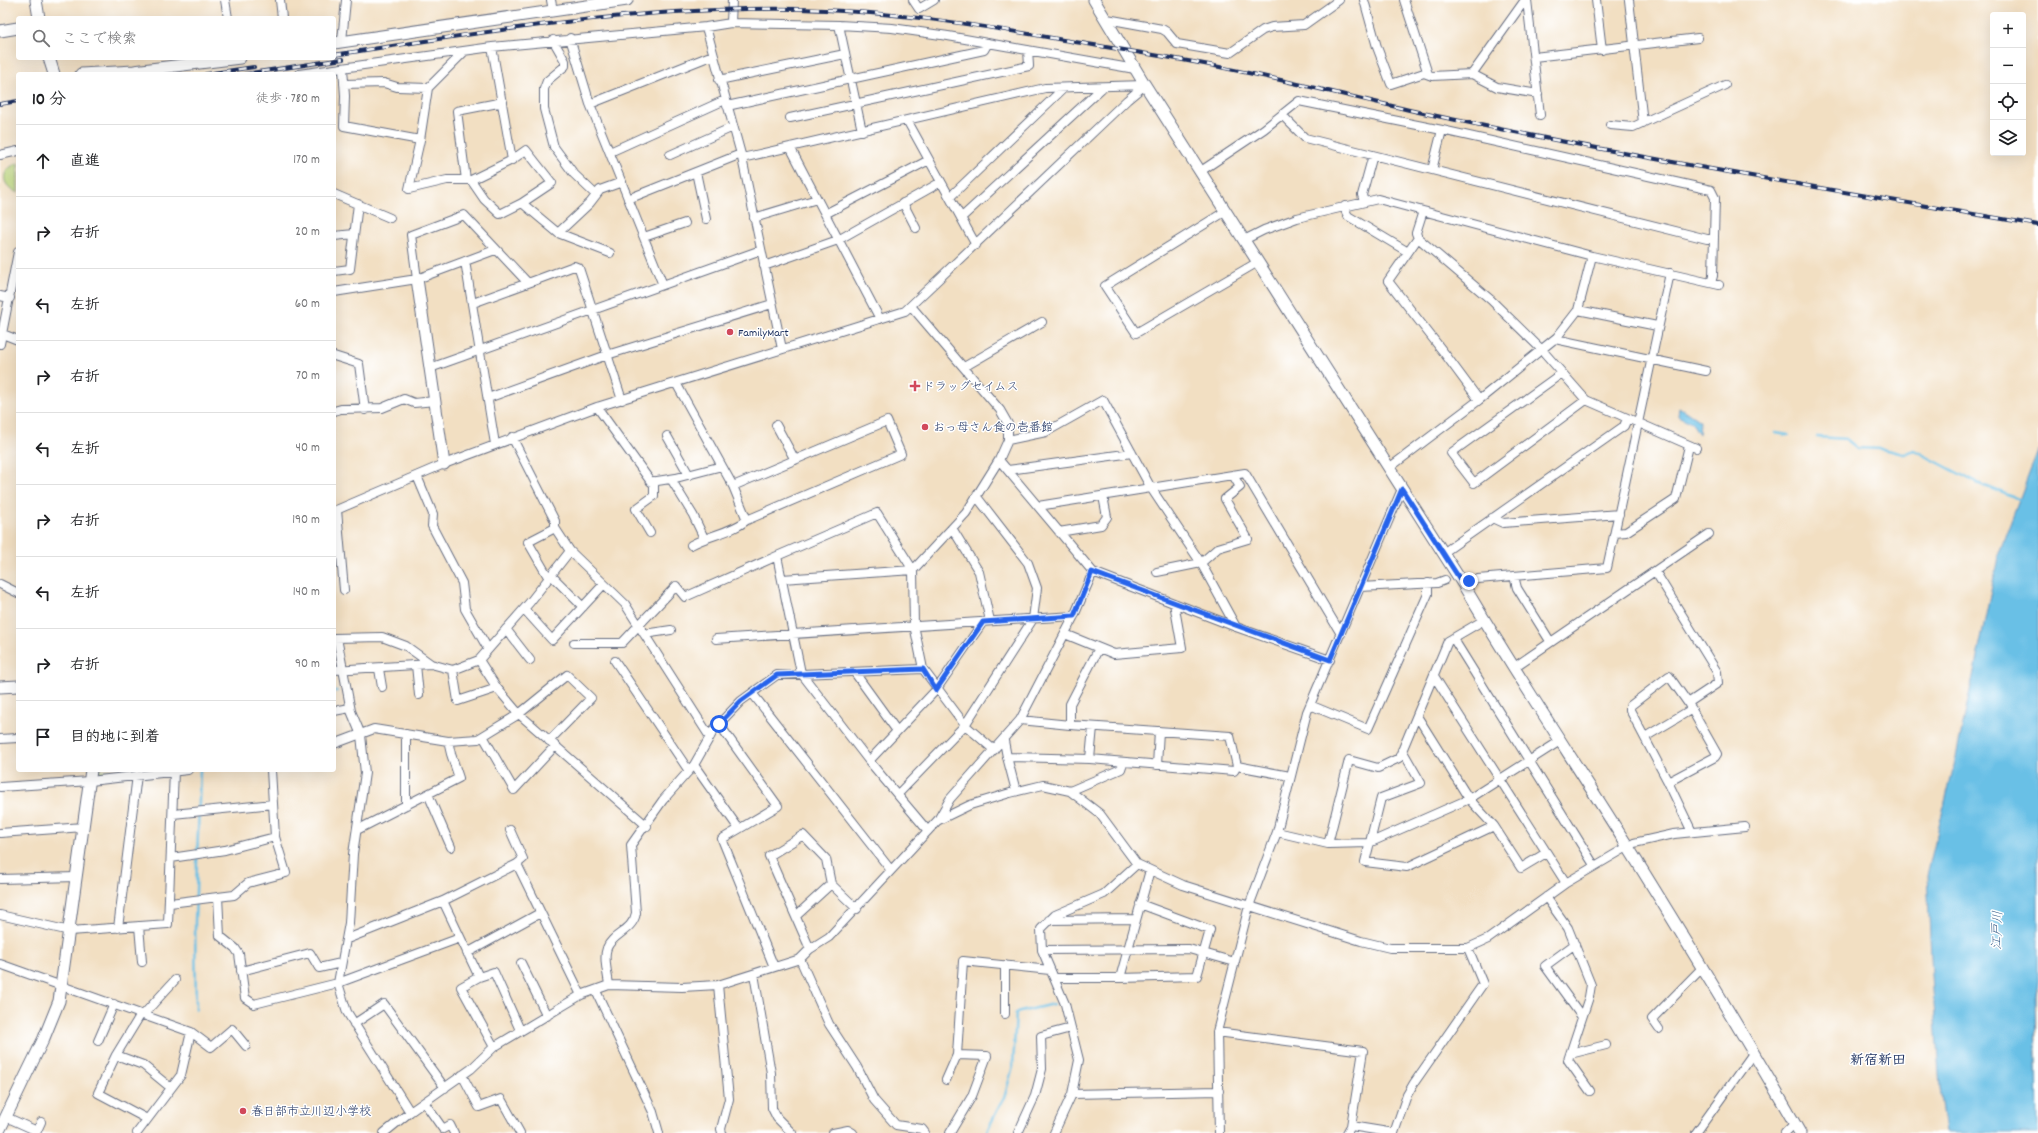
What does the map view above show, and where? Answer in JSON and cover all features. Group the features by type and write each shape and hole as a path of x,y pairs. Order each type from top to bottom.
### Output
{"street":[{"path":"36,0 39,16"},
{"path":"226,0 228,16"},
{"path":"280,0 282,16"},
{"path":"346,0 338,42 628,0"},
{"path":"551,0 553,12"},
{"path":"731,23 732,0"},
{"path":"914,0 919,9 934,0"},
{"path":"1094,0 1145,85 1463,584 1514,668 1628,847 1754,1052 1797,1128 1785,1133"},
{"path":"1107,20 1162,29 1167,32 1177,44 1230,53 1263,30 1272,27 1304,25 1339,0"},
{"path":"1364,0 1377,47 1391,84 1424,73 1432,76 1472,74 1497,87 1538,94"},
{"path":"1404,0 1428,74"},
{"path":"1472,74 1526,0"},
{"path":"1526,0 1540,114"},
{"path":"1596,0 1602,50"},
{"path":"1629,0 1643,123"},
{"path":"314,72 492,47 570,38 706,27 731,23 839,25 892,28 1135,69"},
{"path":"839,25 862,131"},
{"path":"706,27 719,80 741,156 782,349"},
{"path":"0,31 16,28"},
{"path":"570,38 590,104 663,285"},
{"path":"1534,56 1602,50 1698,38"},
{"path":"553,40 565,61 565,66 547,82 544,89 544,109 554,147 574,174 596,195"},
{"path":"610,152 726,103 984,50 988,43"},
{"path":"492,47 503,102 512,160"},
{"path":"790,118 856,102 1029,66 1028,50"},
{"path":"464,51 428,88 420,140 409,189 447,180 468,180 512,160 526,150 552,183 522,203 500,214 484,199 468,180 457,111 503,102"},
{"path":"719,80 845,54"},
{"path":"590,104 713,55"},
{"path":"50,60 53,72"},
{"path":"116,72 220,60"},
{"path":"343,68 344,126 420,140"},
{"path":"344,84 384,83 397,87 428,88"},
{"path":"628,199 741,156 862,131 1045,88 1145,85"},
{"path":"344,590 336,511 444,464 597,407 905,311 1127,100 1145,85"},
{"path":"1610,125 1633,127 1725,85"},
{"path":"961,218 1103,86"},
{"path":"950,198 1064,88"},
{"path":"1201,171 1264,129 1299,101 1442,130 1711,190 1715,198 1715,284 1592,256 1378,198 1298,218 1264,230 1244,240"},
{"path":"1282,115 1305,138 1707,239 1714,239"},
{"path":"907,120 976,245"},
{"path":"670,155 733,127"},
{"path":"1432,170 1442,130"},
{"path":"790,147 880,318"},
{"path":"0,155 16,151"},
{"path":"1364,202 1362,195 1372,154"},
{"path":"825,214 929,160"},
{"path":"696,172 706,219"},
{"path":"558,234 600,190 622,182"},
{"path":"764,266 838,240 941,182"},
{"path":"336,195 390,218"},
{"path":"336,201 346,199"},
{"path":"754,218 817,199"},
{"path":"522,203 558,234 610,253"},
{"path":"904,203 916,228"},
{"path":"336,271 350,269 358,204"},
{"path":"1346,206 1348,216 1408,252"},
{"path":"1226,211 1105,286 1136,333 1258,262"},
{"path":"1423,211 1416,234 1418,238 1466,277 1542,350 1586,400 1693,447 1676,499 1626,532 1615,533"},
{"path":"444,464 411,234 464,216 495,250 528,282"},
{"path":"644,237 685,223"},
{"path":"336,236 354,234"},
{"path":"1418,238 1388,281 1479,400"},
{"path":"336,292 417,279 495,250"},
{"path":"430,368 761,250"},
{"path":"1389,468 1479,400 1555,339 1578,310 1592,256"},
{"path":"466,260 495,444"},
{"path":"473,303 574,266 579,268 622,400"},
{"path":"1463,584 1478,579 1604,570 1609,564 1650,359 1670,273"},
{"path":"0,344 1,334 16,274"},
{"path":"0,296 10,298"},
{"path":"488,398 607,355 772,304"},
{"path":"782,579 913,570 952,528 977,496 999,460 1008,440 1008,424 1000,410 911,306"},
{"path":"1578,310 1657,326"},
{"path":"964,367 1042,322"},
{"path":"1,334 16,339"},
{"path":"1555,339 1706,371"},
{"path":"336,357 358,364 365,410"},
{"path":"1562,373 1451,453 1474,482 1586,400"},
{"path":"676,383 733,486 747,520"},
{"path":"336,410 382,408 404,399 414,403 435,401"},
{"path":"1008,440 1046,432 1103,400 1151,488 1201,563 1236,627"},
{"path":"597,407 651,482 689,475 722,466"},
{"path":"1443,553 1624,426 1627,419"},
{"path":"692,545 704,538 739,527 747,520 901,454 887,421 733,486"},
{"path":"776,425 795,460"},
{"path":"667,436 689,475"},
{"path":"512,438 555,521 555,528 570,551 625,604 710,737"},
{"path":"1008,470 1132,453"},
{"path":"999,460 1092,572 1236,627 1330,660"},
{"path":"1038,506 1245,473 1340,634"},
{"path":"1157,572 1201,563 1218,548 1248,539 1225,499 1240,487 1233,475"},
{"path":"417,476 433,514 432,526 462,583 465,609 488,649"},
{"path":"671,479 693,515 704,538"},
{"path":"650,533 636,509 654,496 654,481"},
{"path":"1219,1133 1218,1032 1249,906 1277,832 1290,776 1310,704 1402,489"},
{"path":"898,794 964,725 1033,619 1036,588 1028,563 977,496"},
{"path":"1059,532 1101,525 1107,517 1103,496"},
{"path":"574,643 622,643 638,624 676,586 685,597 877,513 913,570 914,625 923,669 936,690 964,725 994,750"},
{"path":"1492,518 1503,523 1619,514"},
{"path":"555,528 528,542 547,575 551,575 583,606"},
{"path":"869,761 936,690 986,621 978,572 952,528"},
{"path":"1514,668 1708,534"},
{"path":"338,670 431,664 453,670 479,660 524,609 570,551"},
{"path":"777,556 800,673 869,761 928,831"},
{"path":"1645,737 1690,706 1718,683 1718,677 1655,571"},
{"path":"384,1133 410,1112 462,1075 494,1047 580,995 596,991 609,985 682,987 718,985 800,959 810,949 829,937 857,909 890,869 938,820 950,799 1004,740 1020,720 1074,616 1092,572"},
{"path":"1514,576 1517,588 1550,642"},
{"path":"1360,587 1428,583 1445,580"},
{"path":"1310,704 1368,729 1428,594 1428,583"},
{"path":"0,584 16,592"},
{"path":"524,609 552,640 604,584"},
{"path":"1065,634 1114,654 1182,648 1174,603"},
{"path":"716,639 914,625 1074,616"},
{"path":"1328,844 1349,760 1378,768 1399,758 1448,641 1484,620"},
{"path":"506,629 530,660"},
{"path":"644,634 671,630"},
{"path":"336,638 382,638 406,646 431,664"},
{"path":"1453,638 1594,865"},
{"path":"1070,725 1070,704 1099,648"},
{"path":"336,649 338,670 350,708 361,735 365,773 353,854 347,939 338,983 347,1012 410,1112"},
{"path":"479,660 497,688 519,714 646,826"},
{"path":"615,661 692,768 739,829"},
{"path":"416,665 419,695"},
{"path":"379,668 382,687"},
{"path":"609,985 606,953 607,946 635,921 636,913 630,855 631,845 646,826 663,800 692,768 719,724 741,701 777,675 800,673 855,673 923,669"},
{"path":"453,670 458,701 497,688"},
{"path":"855,673 897,731"},
{"path":"336,743 374,729 448,741 478,739 519,714 567,675 591,698 514,790 483,736"},
{"path":"1434,676 1498,780 1566,883"},
{"path":"1668,782 1715,757 1717,754 1690,706 1669,676 1632,704 1630,710 1668,782 1692,832"},
{"path":"0,687 16,686"},
{"path":"752,693 890,869"},
{"path":"336,712 350,708"},
{"path":"1417,716 1470,799 1494,826 1521,868 1546,853"},
{"path":"1007,757 1090,759 1123,763 1234,771 1237,766 1230,736 1092,727 1020,720"},
{"path":"719,724 778,806 722,839 774,967"},
{"path":"1090,759 1092,727"},
{"path":"1157,765 1159,731"},
{"path":"406,734 406,805"},
{"path":"0,739 16,738"},
{"path":"1004,740 1016,791"},
{"path":"1277,832 1328,844 1369,843 1470,799 1560,740"},
{"path":"357,830 459,778 448,741"},
{"path":"1402,750 1421,783 1381,798 1365,862 1407,867 1494,826"},
{"path":"1070,791 1120,769 1123,763"},
{"path":"1237,766 1290,776"},
{"path":"0,786 91,775 137,775 165,772"},
{"path":"0,915 70,931 168,924 174,772"},
{"path":"170,903 234,895 248,882 286,873 275,838 271,772"},
{"path":"0,1129 54,1015 62,986 91,775"},
{"path":"118,928 137,775"},
{"path":"938,820 970,805 1016,791 1043,785 1070,791 1100,814 1137,864 1183,885 1361,941 1390,948 1468,948 1494,935 1566,883 1594,865 1634,843 1692,832 1745,827"},
{"path":"428,794 451,847"},
{"path":"173,814 273,804"},
{"path":"0,833 84,827"},
{"path":"347,939 443,901 523,860 510,830"},
{"path":"810,949 769,856 803,835 826,860 831,884 857,909"},
{"path":"171,858 225,850 275,838"},
{"path":"517,864 580,995"},
{"path":"1054,1133 1072,1094 1079,1060 1065,1004 1042,950 1041,929 1055,915 1104,894 1137,864"},
{"path":"1120,978 1150,870"},
{"path":"0,879 77,878"},
{"path":"796,916 831,884"},
{"path":"218,897 220,936 235,948 239,954 245,998 254,1004 338,983 460,938"},
{"path":"1546,897 1568,928 1591,984 1568,1060 1590,1091"},
{"path":"443,901 479,977"},
{"path":"1054,978 1197,976 1210,930 1140,904"},
{"path":"467,953 540,913"},
{"path":"1049,920 1136,919"},
{"path":"139,926 142,962"},
{"path":"1574,944 1545,966 1582,1017"},
{"path":"1218,1032 1363,1051 1349,1130 1394,1133 1407,1095 1414,1083 1483,984 1468,948"},
{"path":"1042,950 1189,949 1235,962"},
{"path":"241,971 310,953 319,968 341,963"},
{"path":"800,959 829,1024 857,1067 874,1100 896,1125 922,1129 925,1133"},
{"path":"946,1080 957,1055 963,962 1050,970"},
{"path":"521,963 547,1016"},
{"path":"0,964 191,1032 211,1047 232,1029 246,1046"},
{"path":"1005,966 1005,1014"},
{"path":"1659,1029 1652,1019 1702,968"},
{"path":"494,1047 461,987 479,977 494,972 520,1030"},
{"path":"754,974 771,1073 772,1108 777,1118 792,1133"},
{"path":"148,1119 98,1093 116,1055 142,1015 175,980"},
{"path":"718,985 729,1099 721,1129 722,1133"},
{"path":"596,991 653,1112 659,1133"},
{"path":"98,1041 114,1004"},
{"path":"354,1024 384,1004 445,1088"},
{"path":"1018,1133 1035,1096 1042,1068 1041,1036 1071,1028"},
{"path":"137,1133 181,1075 191,1032"},
{"path":"1570,1054 1606,1045"},
{"path":"1696,1133 1754,1052"},
{"path":"116,1055 143,1065 171,1088"},
{"path":"950,1133 972,1096 987,1056 957,1055"},
{"path":"462,1075 479,1107 501,1099 520,1133"},
{"path":"1072,1094 1219,1091"},
{"path":"424,1102 443,1129 450,1125 454,1133"},
{"path":"6,1117 36,1132 41,1122"},
{"path":"833,1133 848,1130 853,1133"}],"green space":[{"path":"16,164 16,192 8,186 4,178 5,173"},
{"path":"98,772 119,772 97,774"}],"water":[{"path":"1679,407 1700,421 1699,434 1692,423 1678,416"},
{"name":"江戸川","path":"2038,450 2038,982 2036,995 2038,1133 1946,1133 1940,1088 1927,875 1956,757 1999,553"}],"waterway":[{"path":"1775,433 1789,435"},
{"path":"1817,437 1846,439 1857,448 1882,449 1904,454 1914,450 1977,483 2021,500"},
{"path":"196,1009 195,922 200,772"},
{"path":"986,1133 1005,1095 1013,1066 1016,1013 1053,1004"}],"railway":[{"path":"336,55 508,29 625,16 742,9 833,10 897,15 994,28 1186,61 1278,79 1423,113 1576,144 2038,225"},
{"path":"258,72 343,59"},
{"path":"220,72 254,67"},
{"path":"0,104 16,101"}],"place":[{"name":"FamilyMart","path":"730,332"},
{"name":"ドラッグセイムス","path":"915,386"},
{"name":"おっ母さん食の壱番館","path":"925,427"},
{"name":"春日部市立川辺小学校","path":"243,1111"}],"district":[{"name":"新宿新田","path":"1878,1059"}],"route":[{"path":"719,724 741,701 777,675 800,673 855,673 923,669 936,690 983,622 990,620 1074,616 1092,572 1236,627 1330,660 1402,489 1463,584 1469,581"}]}
